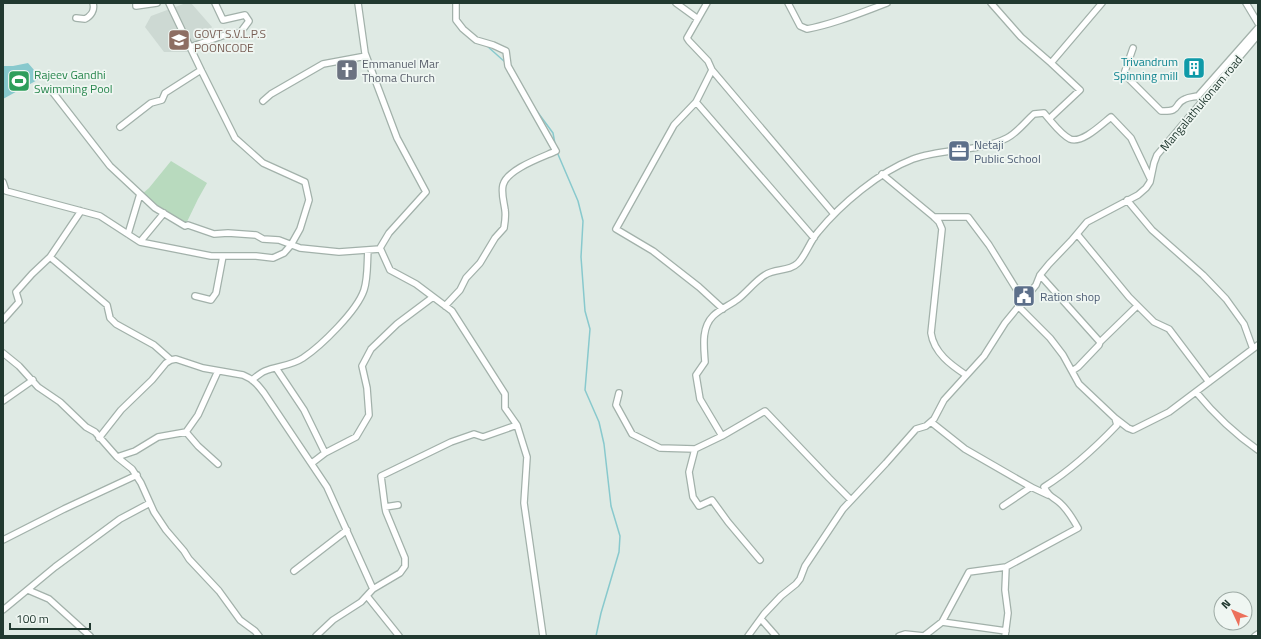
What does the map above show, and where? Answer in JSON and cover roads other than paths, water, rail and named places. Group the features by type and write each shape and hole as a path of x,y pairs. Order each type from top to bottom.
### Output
{"street":[{"path":"76,18 85,19 92,14 94,6 93,3"},
{"path":"136,3 136,6 157,3"},
{"path":"3,182 6,191 100,216 140,242 211,256 256,256 273,258 284,253 291,245 300,229 309,200 305,182 263,163 236,138 169,3"},
{"path":"190,47 224,35 240,33 249,21 245,15 223,20 216,3"},
{"path":"358,3 366,56 397,138 426,192 389,233 380,249"},
{"path":"445,306 460,290 466,278 480,263 495,238 504,228 505,212 502,195 503,184 516,171 556,151 508,66 506,51 476,40 463,29 456,20 456,3"},
{"path":"676,3 698,19"},
{"path":"707,3 687,38 708,61 712,70 834,214"},
{"path":"788,3 800,26 806,29 819,27 848,18 886,3"},
{"path":"991,3 1021,37 1080,90 1049,119"},
{"path":"1051,63 1102,3"},
{"path":"1246,3 1258,23"},
{"path":"1133,48 1124,74 1161,112 1169,112 1174,110 1184,99 1198,96 1258,28"},
{"name":"Mangalathukonam road","path":"748,636 784,592 796,584 800,579 805,566 843,508 916,429 926,426 931,422 939,412 944,400 984,356 1005,322 1036,285 1040,275 1087,222 1138,195 1146,188 1150,182 1157,155 1258,35"},
{"path":"263,101 271,94 323,64 366,56"},
{"path":"120,127 151,103 162,100 165,93 201,70"},
{"path":"712,70 696,102 674,125 616,229 654,251 699,287 723,309"},
{"path":"51,90 110,166 155,208 185,226 188,225 214,234 228,233 256,235 262,239 279,240 300,248 339,252 380,249"},
{"path":"696,102 814,238"},
{"path":"722,436 700,399 696,375 705,362 704,343 706,325 713,316 738,299 765,275 772,271 788,269 798,263 814,238 834,214 882,174 913,159 932,154 996,143 1009,137 1034,114 1040,112 1044,114 1062,133 1071,139 1078,140 1085,137 1111,117 1131,138 1150,178"},
{"path":"882,174 934,217 939,222 942,229 931,333 938,351 948,363 966,375"},
{"path":"128,234 140,194"},
{"path":"1018,306 1050,338 1063,355 1079,384 1115,418 1133,430 1169,412 1255,347 1244,324 1226,299 1203,275 1152,230 1127,200"},
{"path":"3,320 19,302 16,292 50,257 81,211"},
{"path":"140,242 164,213"},
{"path":"934,217 968,217 989,245 1023,300"},
{"path":"1077,234 1129,297 1154,322 1169,329 1209,382"},
{"path":"380,249 390,270 416,284 452,311 505,394 505,408 517,424 527,457 524,503 543,636"},
{"path":"252,380 264,372 288,365 302,358 347,318 360,298 364,288 368,250"},
{"path":"195,296 210,300 216,293 223,256"},
{"path":"50,257 107,305 110,318 116,324 154,345 171,360"},
{"path":"1040,275 1100,342"},
{"path":"312,463 324,453 356,437 369,415 367,388 362,366 371,349 397,324 433,297"},
{"path":"1072,371 1078,367 1099,345 1100,342 1136,307"},
{"path":"3,353 50,397 71,411 118,457 132,468 166,530 212,586 219,591 240,620 259,636"},
{"path":"99,438 121,410 152,380 166,363 171,360 176,359 204,368 243,375 252,380 264,393 327,487 373,589"},
{"path":"276,368 304,410 324,453"},
{"path":"118,457 135,452 158,438 186,432 198,415 218,371"},
{"path":"3,401 33,380"},
{"path":"1196,392 1205,404 1239,437 1258,450"},
{"path":"619,393 616,405 632,434 660,448 695,449 722,436 765,411 851,500"},
{"path":"1048,496 1044,487 1060,477 1104,439 1117,425 1115,418"},
{"path":"899,636 905,634 924,636 942,622 969,572 1006,567 1078,528 1071,516 1060,503 965,449 931,422"},
{"path":"316,636 333,620 361,602 373,589 400,573 406,563 386,512 381,476 451,442 474,434 483,437 517,424"},
{"path":"186,432 198,446 218,464"},
{"path":"695,449 689,472 693,497 699,506 712,500 728,522 760,560"},
{"path":"3,540 64,509 137,476"},
{"path":"1003,506 1031,487"},
{"path":"3,610 55,567 120,519 150,503"},
{"path":"385,507 398,505"},
{"path":"294,571 347,530"},
{"path":"942,622 1005,634 1008,613 1005,590 1006,567"},
{"path":"28,590 48,599 90,636"},
{"path":"367,596 399,636"},
{"path":"761,619 776,636"}],"water":[{"name":"Rajeev Gandhi Swimming Pool","path":"28,63 41,78 3,99 3,66"}],"waterway":[{"path":"458,26 463,32"},
{"path":"487,46 505,62"},
{"path":"536,110 553,133 555,144"},
{"path":"557,152 578,201 583,221 581,257 585,311 590,329 585,390 599,422 604,444 611,506 620,536 619,552 601,613 596,636"}],"place":[{"name":"GOVT S.V.L.P.S POONCODE","path":"179,40"},
{"name":"Trivandrum Spinning mill","path":"1194,68"},
{"name":"Emmanuel Mar Thoma Church","path":"347,70"},
{"name":"Rajeev Gandhi Swimming Pool","path":"19,81"},
{"name":"Netaji Public School","path":"959,151"},
{"name":"Ration shop","path":"1024,296"}]}
